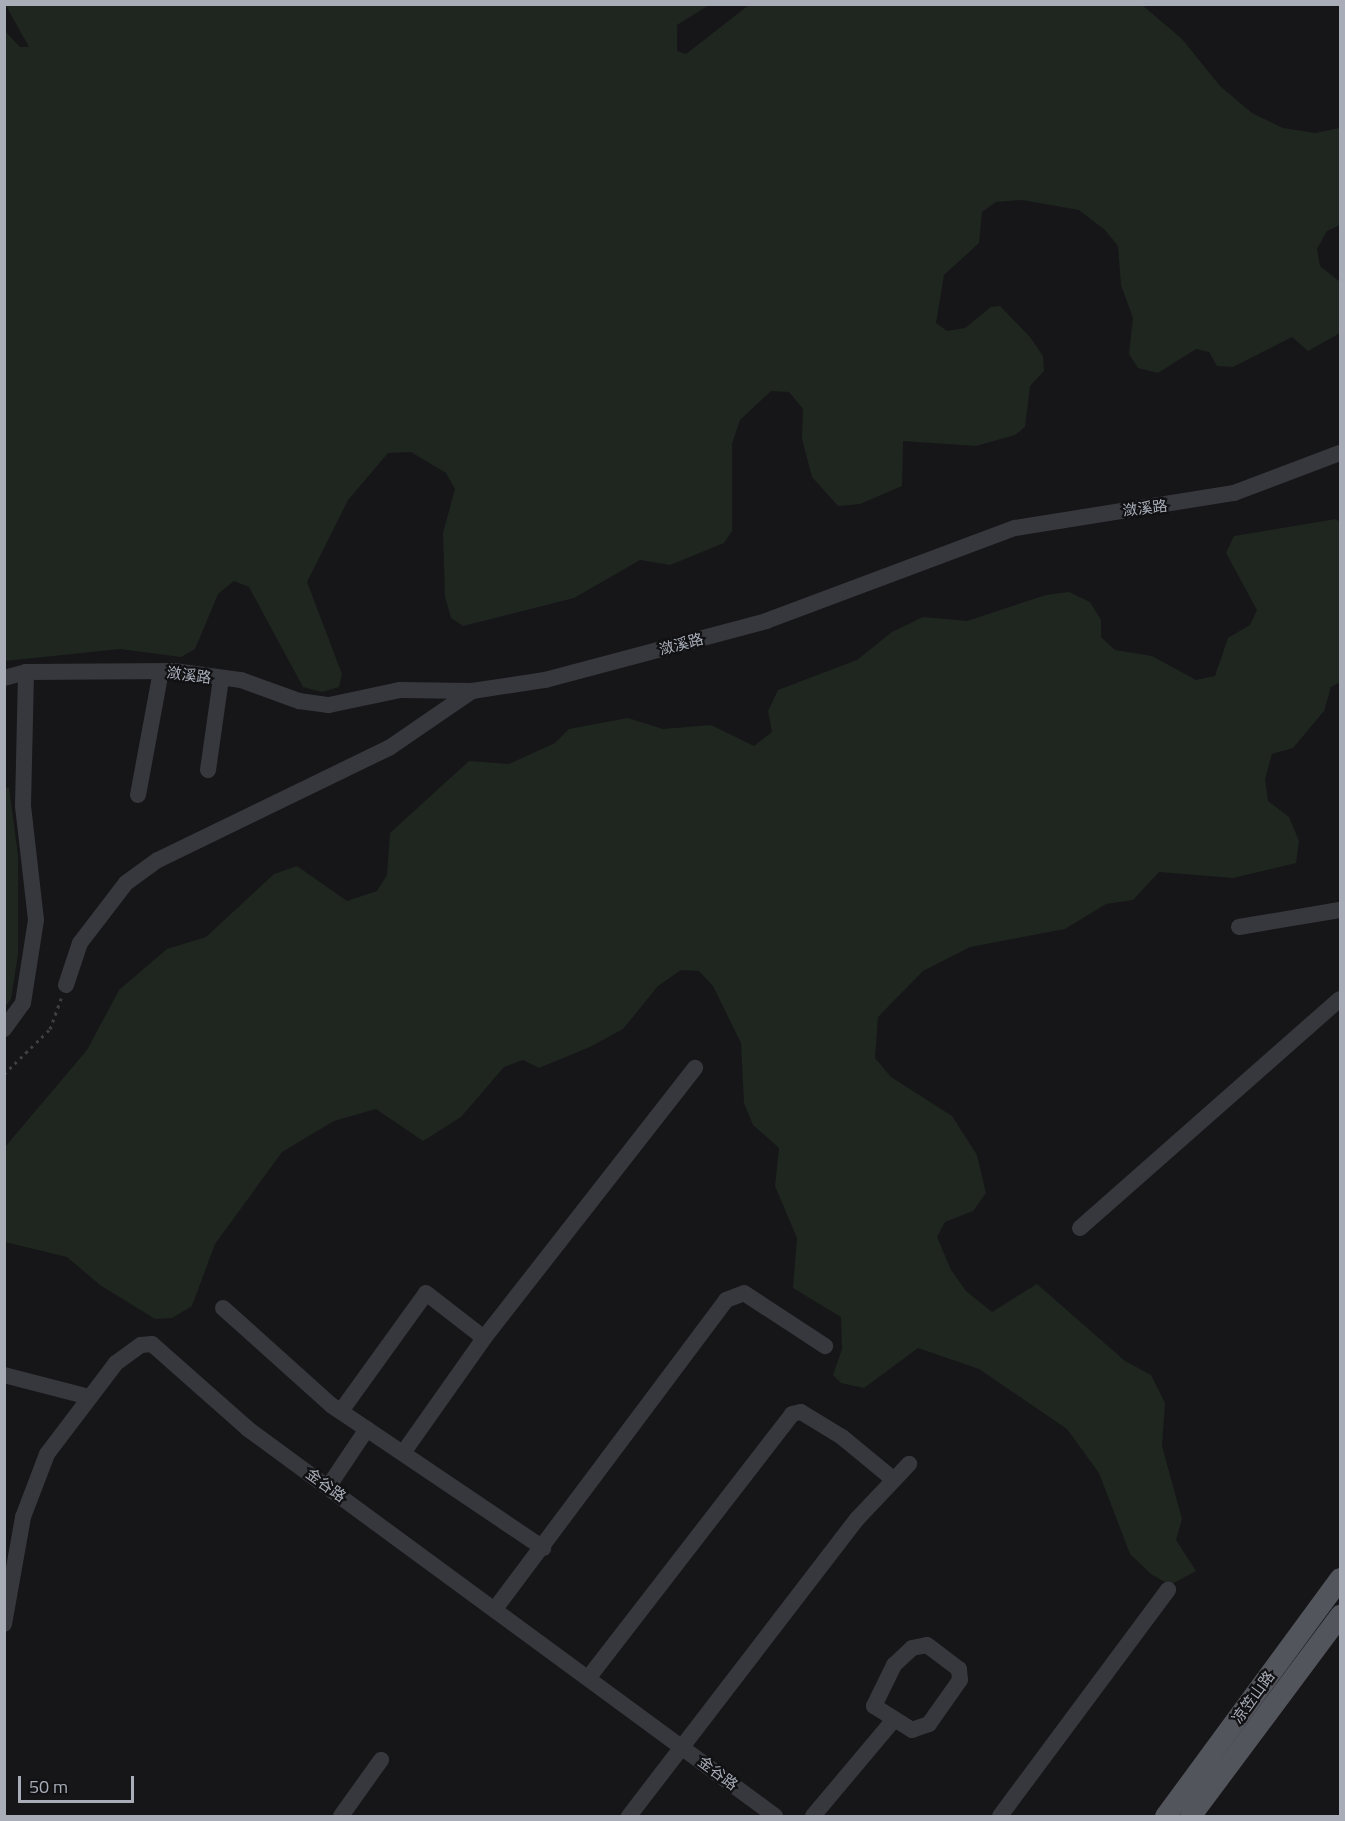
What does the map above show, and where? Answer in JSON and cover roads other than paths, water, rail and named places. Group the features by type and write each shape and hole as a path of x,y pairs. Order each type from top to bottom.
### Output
{"main road":[{"name":"凉笠山路","path":"1166,1816 1341,1578"},
{"name":"凉笠山路","path":"1190,1816 1341,1615"}],"street":[{"name":"潋溪路","path":"4,678 26,672 161,671 220,679 329,705 400,690 472,691 545,680 766,621 1015,528 1234,493 1341,453"},
{"path":"138,795 161,671"},
{"path":"4,1029 23,1003 36,920 22,806 26,672"},
{"path":"208,770 220,679"},
{"path":"66,985 80,943 99,914 134,877 167,856 389,748 472,691"},
{"path":"1239,927 1341,910"},
{"path":"1080,1228 1341,999"},
{"path":"403,1453 484,1338 694,1068"},
{"path":"341,1411 426,1293 484,1338"},
{"path":"495,1609 543,1548 726,1300 744,1293 825,1346"},
{"path":"222,1308 341,1411 543,1548"},
{"name":"金谷路","path":"4,1624 7,1596 34,1485 47,1454 116,1363 141,1345 152,1344 248,1429 589,1677 775,1816"},
{"path":"4,1375 89,1396"},
{"path":"589,1677 792,1414 801,1412 843,1437 893,1479"},
{"path":"328,1487 367,1429"},
{"path":"629,1816 680,1744 893,1479 909,1464"},
{"path":"1000,1816 1168,1590"},
{"path":"927,1645 959,1670 960,1680 929,1724 912,1730 892,1722 874,1706 876,1696 912,1648 927,1645"},
{"path":"813,1816 892,1722"},
{"path":"347,1815 381,1760"}]}
